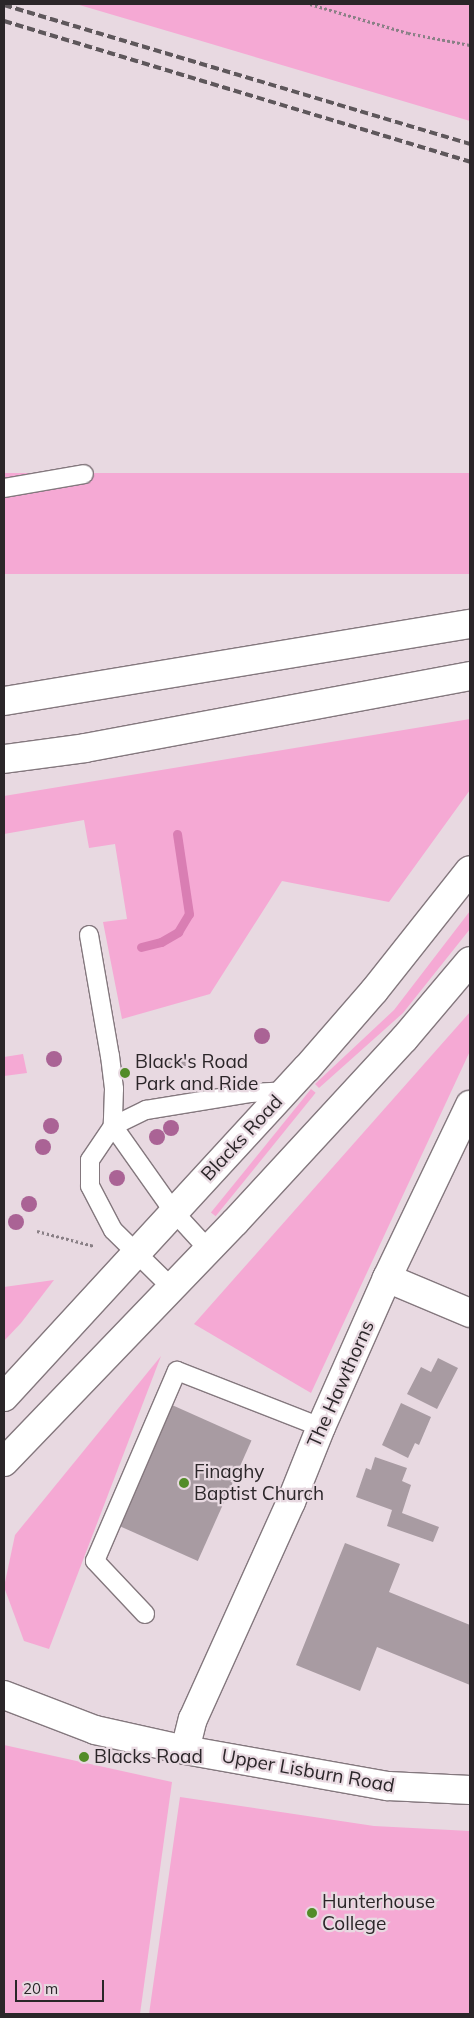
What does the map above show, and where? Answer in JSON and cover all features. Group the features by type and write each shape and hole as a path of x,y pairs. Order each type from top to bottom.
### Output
{"main road":[{"path":"4,701 470,624"},
{"path":"4,759 85,748 470,676"},
{"name":"Blacks Road","path":"6,1394 286,1091 374,991 470,870"},
{"path":"4,1462 208,1249 404,1039 470,961"},
{"name":"The Hawthorns","path":"185,1750 193,1719 287,1511 321,1427 387,1278 470,1105"},
{"path":"387,1278 470,1313"},
{"name":"Upper Lisburn Road","path":"4,1695 95,1730 185,1750 388,1786 470,1790"}],"lane":[{"path":"4,488 84,474"},
{"path":"89,935 110,1056 114,1090 113,1126 174,1212 208,1249"},
{"path":"172,1287 113,1230 90,1186 90,1160 113,1126 146,1110 250,1093 286,1091"},
{"path":"145,1614 95,1561 177,1371 321,1427"}],"path":[{"path":"310,4 408,32 470,45"},
{"path":"37,1231 99,1247"}],"shaded area":[{"path":"76,4 470,4 470,121 188,37"},
{"path":"4,473 470,473 470,574 4,574"},
{"path":"470,719 470,790 389,902 282,881 210,994 122,1019 103,922 127,919 115,844 89,848 84,820 4,834 4,796"},
{"path":"470,911 470,929 403,1013 319,1088 315,1084 394,1010"},
{"path":"470,1012 470,1051 311,1393 194,1324"},
{"path":"23,1054 27,1073 4,1076 4,1057"},
{"path":"311,1089 316,1093 216,1216 211,1213"},
{"path":"54,1280 21,1323 4,1341 4,1287"},
{"path":"161,1356 49,1649 24,1641 4,1587 15,1535"},
{"path":"4,1745 172,1782 140,2014 4,2014"},
{"name":"Hunterhouse College","path":"180,1797 374,1826 470,1831 470,2014 149,2014"}],"building":[{"path":"185,1059 186,1066 166,1069 165,1062"},
{"path":"438,1358 458,1368 437,1409 407,1394 421,1367 431,1372"},
{"path":"401,1403 431,1417 419,1445 415,1443 408,1458 382,1445"},
{"name":"Finaghy Baptist Church","path":"172,1405 251,1440 198,1561 118,1526"},
{"path":"375,1457 407,1468 402,1481 411,1485 402,1513 439,1527 433,1542 387,1526 392,1510 356,1497 366,1468 371,1470"},
{"path":"345,1543 400,1564 389,1592 470,1625 470,1685 377,1647 360,1691 296,1665"}],"waterway":[{"path":"141,947 161,942 178,932 189,914 177,834"}],"railway":[{"path":"4,5 470,144"},
{"path":"4,21 470,162"}],"place":[{"name":"Black's Road Park and Ride","path":"125,1073"},
{"name":"Finaghy Baptist Church","path":"184,1483"},
{"name":"Blacks Road","path":"84,1757"},
{"name":"Hunterhouse College","path":"312,1913"}]}
